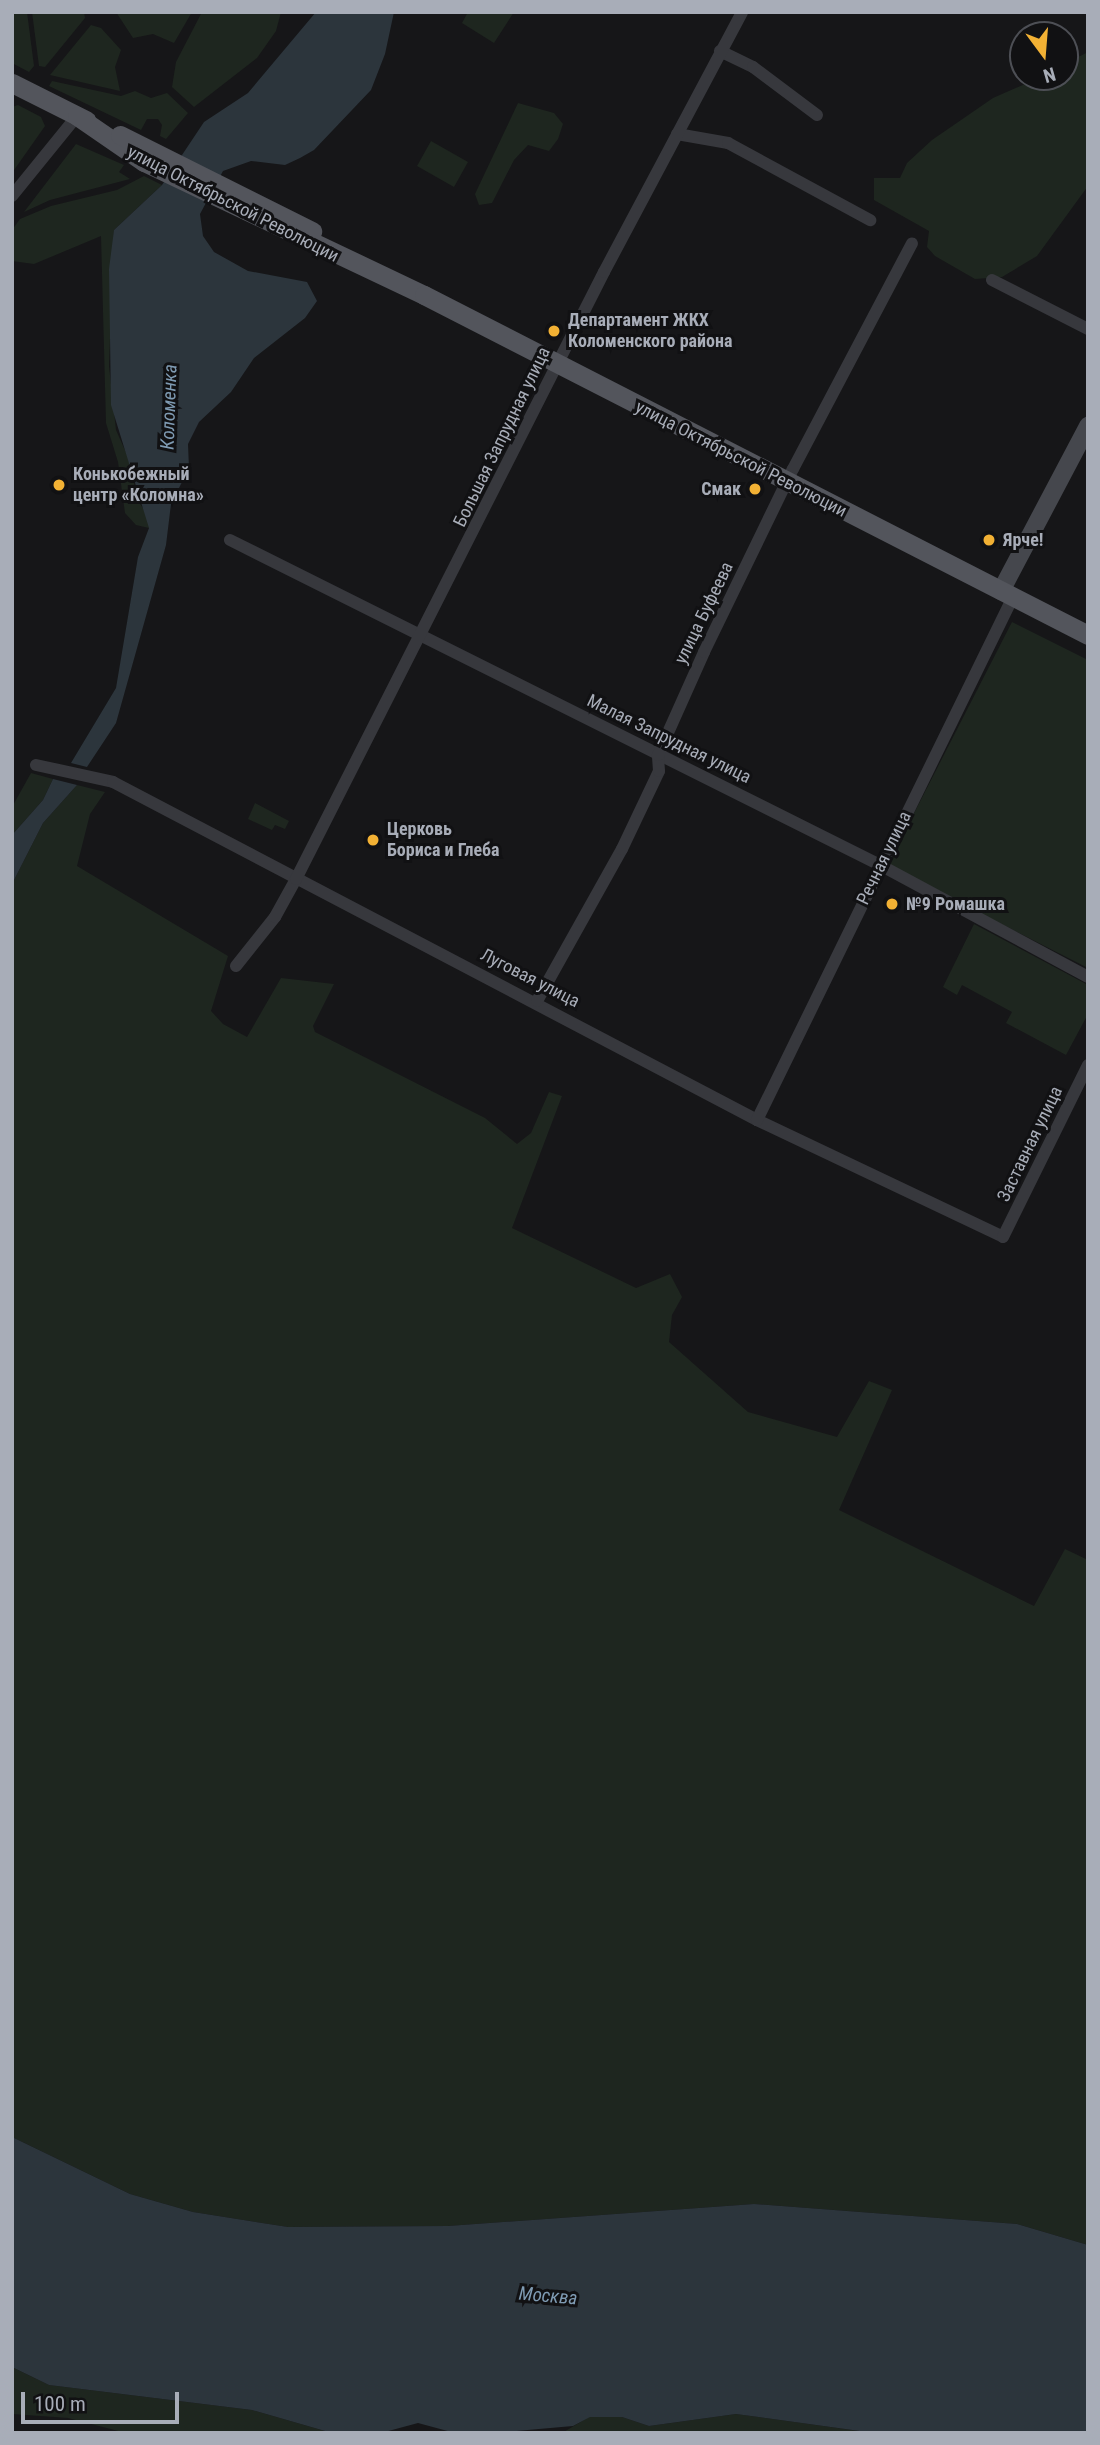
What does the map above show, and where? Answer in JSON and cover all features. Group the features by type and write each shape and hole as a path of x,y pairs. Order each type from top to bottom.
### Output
{"main road":[{"name":"улица Октябрьской Революции","path":"12,83 147,155 1088,635"}],"street":[{"name":"Большая Запрудная улица","path":"236,966 275,917 296,879 556,364 741,12"},
{"path":"720,51 753,67 817,115"},
{"path":"12,204 77,116"},
{"path":"677,134 728,143 870,220"},
{"path":"12,196 26,183"},
{"name":"улица Буфеева","path":"537,1001 622,849 659,771 658,755 787,482 912,243"},
{"path":"992,280 1088,329"},
{"name":"Речная улица","path":"757,1119 1088,426"},
{"name":"Малая Запрудная улица","path":"230,540 880,865 1088,977"},
{"name":"Луговая улица","path":"36,765 113,782 296,879 537,1001 757,1119 1003,1237"},
{"name":"Заставная улица","path":"1003,1237 1088,1065"}],"shaded area":[{"path":"12,12 27,12 34,66 29,72 12,63"},
{"path":"32,12 84,12 85,18 45,67 39,66"},
{"path":"116,12 192,12 174,43 153,34 133,38"},
{"path":"202,12 281,12 276,31 257,58 194,107 172,87 176,62"},
{"path":"468,12 514,12 494,43 462,23"},
{"path":"91,25 101,28 121,50 115,67 120,91 50,75"},
{"path":"1088,52 1088,186 1037,256 1002,277 975,279 935,256 927,247 929,231 874,200 874,178 900,178 907,163 932,140 993,98 1009,91 1079,91 1079,57"},
{"path":"52,81 121,96 135,91 151,98 167,93 188,113 166,139 160,136 162,125 158,119 147,119 141,130 49,86"},
{"path":"518,103 554,113 563,124 558,139 549,151 528,145 514,160 492,203 479,205 475,194"},
{"path":"18,105 41,117 45,126 12,173 12,107"},
{"path":"431,141 468,162 454,187 417,166"},
{"path":"76,144 124,165 119,172 130,179 50,200 24,212"},
{"path":"144,176 162,185 114,230 109,366 116,430 132,466 136,498 149,517 149,528 136,525 125,513 118,462 106,423 101,236 34,264 12,261 12,230 20,219 51,206 117,190"},
{"path":"1012,622 1088,660 1088,968 887,866"},
{"path":"31,773 53,779 43,800 12,835 12,807"},
{"path":"77,785 105,792 90,814 77,866 228,956 211,1011 223,1024 247,1037 281,978 334,984 313,1026 315,1032 485,1118 517,1144 531,1133 549,1092 562,1096 512,1228 636,1288 670,1274 682,1297 672,1315 669,1342 748,1412 837,1437 869,1381 892,1390 839,1510 1034,1606 1065,1549 1088,1560 1088,2245 1017,2224 754,2204 448,2226 288,2227 193,2212 130,2194 12,2137 12,884 43,823"},
{"path":"255,803 289,821 285,829 275,825 272,830 248,819"},
{"path":"974,924 1088,985 1088,1014 1066,1055 1006,1023 1012,1012 962,985 957,995 943,987"},
{"path":"12,2367 49,2385 252,2410 332,2433 126,2433 68,2418 12,2414"},
{"path":"736,2414 874,2433 562,2433 589,2417 622,2417 649,2426"}],"water":[{"name":"Коломенка","path":"316,12 394,12 385,54 371,90 314,150 300,158 285,165 251,161 223,171 200,214 203,236 214,252 248,271 307,282 317,301 305,318 254,358 231,392 199,422 188,444 189,468 171,504 166,545 116,723 87,767 71,763 116,688 138,557 149,528 111,405 109,269 114,230 162,185 204,122 248,93"},
{"path":"53,779 77,785 43,823 12,884 12,835 43,800"},
{"name":"Москва","path":"12,2137 130,2194 193,2212 288,2227 448,2226 754,2204 1017,2224 1088,2245 1088,2433 874,2433 736,2414 649,2426 622,2417 590,2417 573,2426 495,2433 455,2433 418,2423 381,2433 332,2433 252,2410 49,2385 12,2367"}],"place":[{"name":"Департамент ЖКХ Коломенского района","path":"554,331"},
{"name":"Конькобежный центр «Коломна»","path":"59,485"},
{"name":"Смак","path":"755,489"},
{"name":"Ярче!","path":"989,540"},
{"name":"Церковь Бориса и Глеба","path":"373,840"},
{"name":"№9 Ромашка","path":"892,904"}]}
